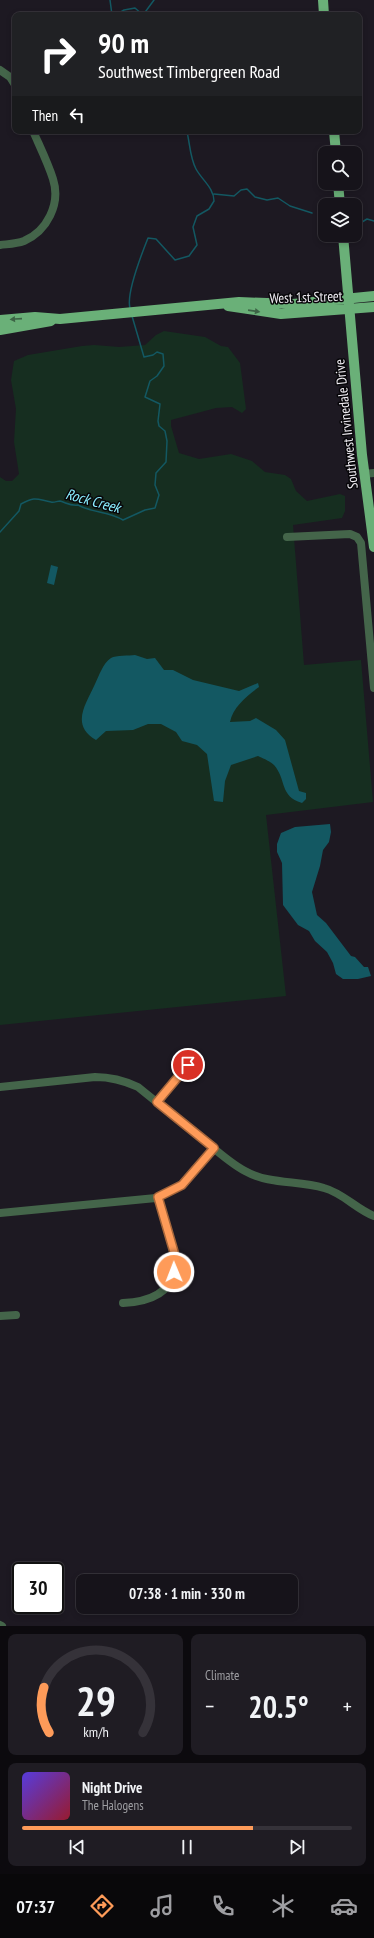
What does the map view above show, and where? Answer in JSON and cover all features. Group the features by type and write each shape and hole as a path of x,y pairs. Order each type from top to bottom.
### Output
{"main road":[{"path":"323,0 324,12"},
{"path":"334,134 335,146"},
{"name":"Southwest Irvinedale Drive","path":"344,242 349,309 369,474 374,547"},
{"name":"West 1st Street","path":"0,330 37,325 60,319 216,304 250,301 293,304 374,296"},
{"name":"West 1st Street","path":"216,304 281,314 374,307"},
{"name":"West 1st Street","path":"0,320 35,317 60,319"}],"street":[{"path":"0,70 12,80"},
{"path":"0,245 15,243 34,235 48,220 52,210 55,200 53,179 34,134"},
{"path":"287,537 350,534 358,537 361,543 374,688"},
{"path":"157,1102 188,1065"},
{"path":"0,1087 104,1077 118,1079 138,1087 236,1166 265,1180 315,1185 326,1188 349,1200 364,1212 374,1216"},
{"path":"0,1213 158,1197 182,1185 214,1148"},
{"path":"123,1304 145,1301 155,1296 165,1289 174,1272 174,1252 158,1197"},
{"path":"0,1316 16,1315"}],"green space":[{"path":"164,331 205,337 221,346 228,347 240,363 246,409 242,413 232,407 216,408 171,420 171,426 179,453 199,459 231,454 252,461 265,472 285,475 291,479 296,491 307,501 340,494 345,496 345,511 342,518 293,525 304,665 361,660 373,802 266,815 286,996 0,1025 0,477 6,481 12,481 19,474 14,442 16,409 11,380 14,361 28,355 82,346 94,345 119,347 145,345 156,335"}],"water":[{"path":"51,565 58,567 54,585 47,583"},
{"path":"135,655 147,659 155,658 164,670 173,670 193,680 239,691 258,683 259,687 245,698 234,711 230,722 250,721 256,718 276,730 285,740 299,791 306,793 306,799 302,803 290,796 286,792 281,776 274,765 258,756 231,765 225,781 223,802 214,801 207,754 197,745 182,741 176,732 161,724 148,724 133,730 106,731 96,740 88,734 84,728 82,714 103,666 113,657"},
{"path":"330,824 331,832 329,842 323,850 312,892 317,915 326,923 351,956 355,957 364,967 368,967 371,976 358,979 343,979 336,974 333,963 327,952 315,941 309,931 298,925 283,905 282,863 277,852 277,844 281,833 295,827"}],"waterway":[{"name":"Rock Creek","path":"110,0 112,12"},
{"path":"145,12 154,0"},
{"path":"121,12 135,8 140,12"},
{"name":"Rock Creek","path":"130,308 129,302 132,284 148,238 156,239 175,260 189,256 197,245 193,227 197,216 209,209 214,201 210,188 198,173 194,165 187,134"},
{"path":"214,194 234,196 241,190 247,189 255,197 267,200 278,198 290,206 312,213"},
{"path":"362,222 367,219 374,221"},
{"name":"Rock Creek","path":"0,532 19,511 21,504 33,499 52,502 60,501 71,505 78,505 83,508 112,515 123,520 145,510 155,508 159,495 155,485 156,473 166,462 167,441 165,431 159,426 158,421 160,404 145,397 150,381 157,376 164,366 163,354 157,352 153,355 144,357 132,316"}],"route":[{"path":"174,1272 174,1252 158,1197 182,1185 214,1148 157,1102 188,1065"}]}
